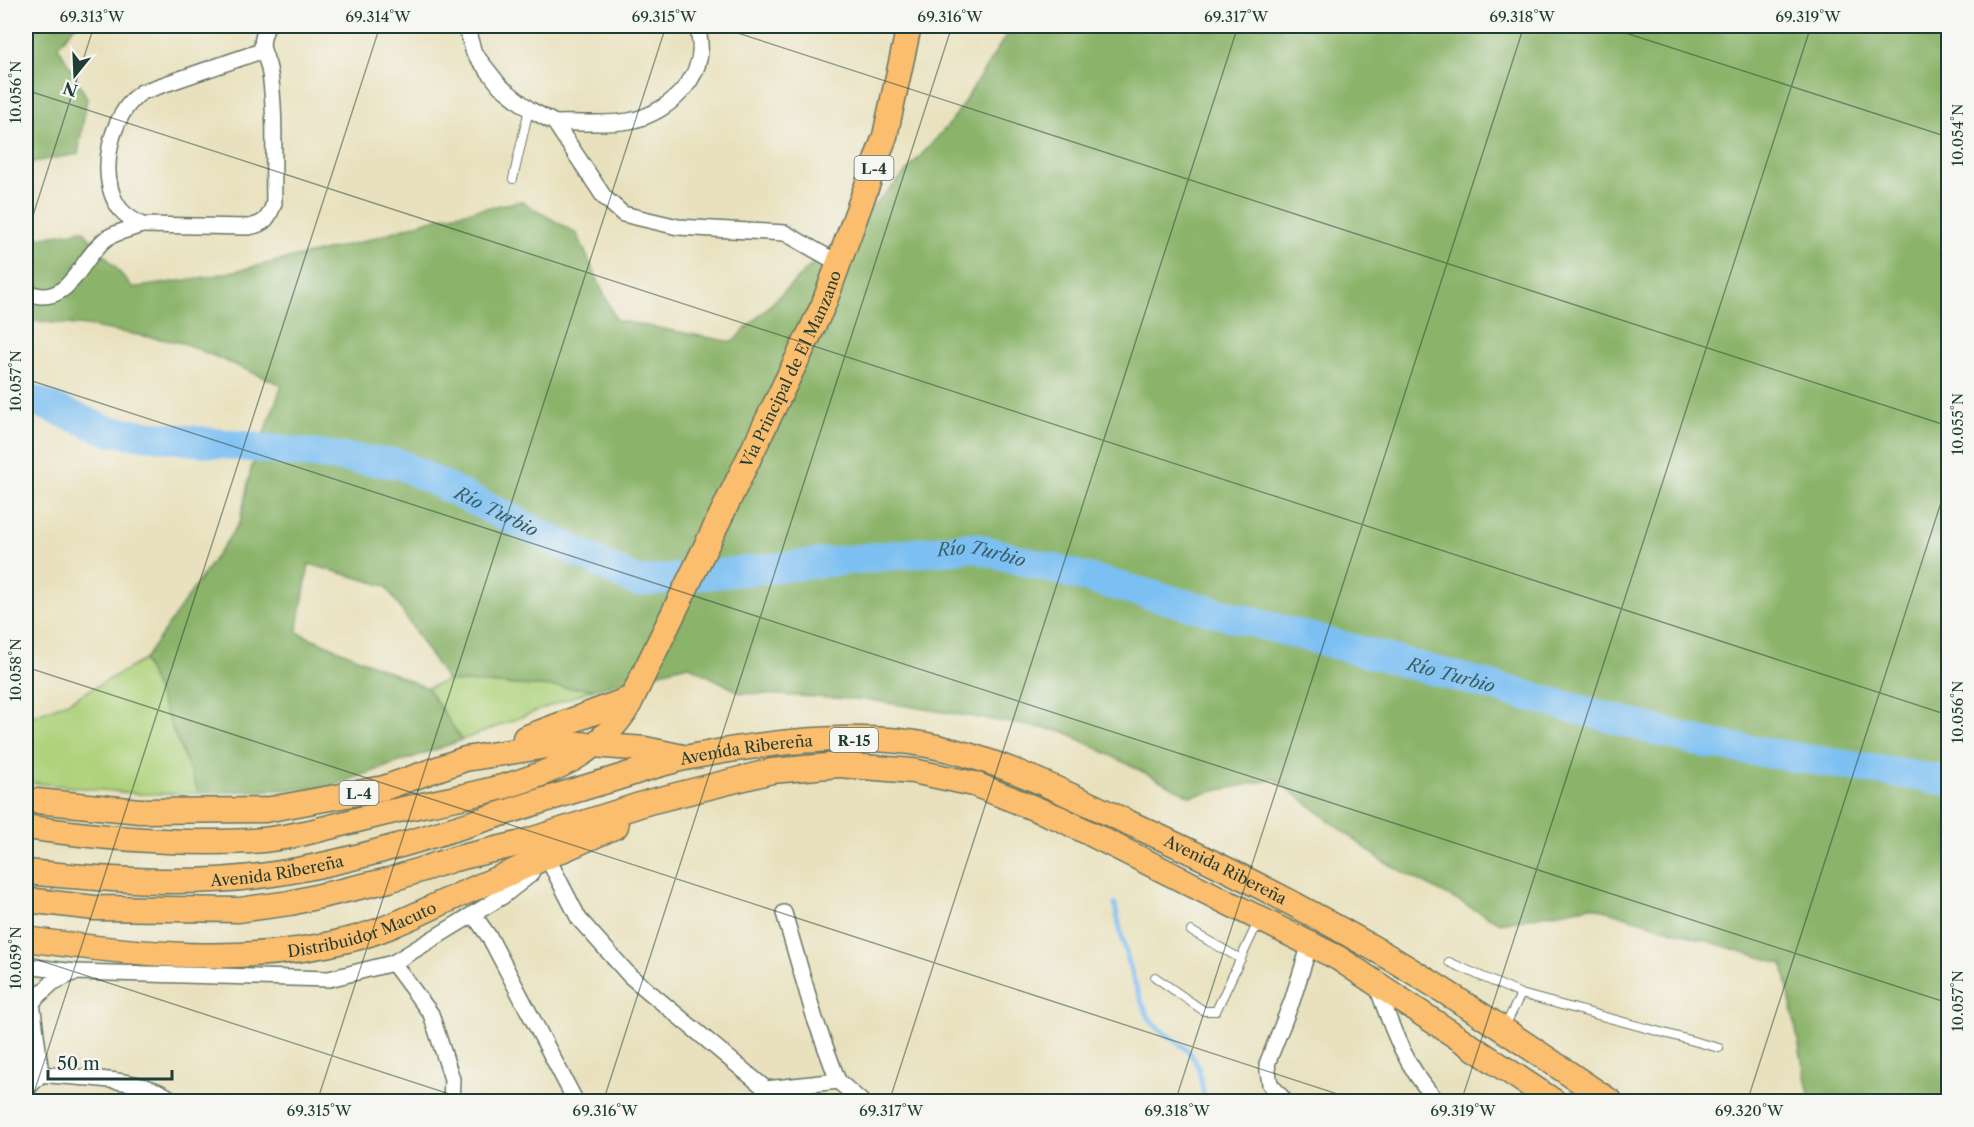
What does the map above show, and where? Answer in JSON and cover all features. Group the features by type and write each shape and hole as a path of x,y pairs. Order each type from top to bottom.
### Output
{"main road":[{"name":"Vía Principal de El Manzano","path":"26,827 120,839 254,841 304,833 512,783 559,766 594,745 632,700 823,306 885,135 909,26"},
{"path":"465,759 486,749 538,734 632,700 642,737 686,758"},
{"name":"Avenida Ribereña","path":"26,872 92,878 194,882 280,873 398,845 686,758 759,746 828,740 885,741 926,745 996,764 1151,833 1268,890 1384,955 1611,1101"},
{"name":"L-4","path":"26,800 140,811 265,810 384,788 465,759 566,743 645,749 686,758"},
{"name":"Avenida Ribereña","path":"26,900 95,908 239,910 290,903 518,844 675,796 772,771 839,765 913,771 974,784 1061,819 1338,958 1549,1100"},
{"name":"Distribuidor Macuto","path":"26,939 108,951 226,955 302,949 353,939 406,919 542,860 675,796"}],"street":[{"path":"26,292 37,297 60,292 108,237 142,225 249,228 262,225 267,220 274,203 270,72 261,51 262,39 267,26"},
{"path":"466,26 474,53 500,87 529,109 555,123 604,197 623,214 678,227 785,233 838,262"},
{"path":"555,123 628,121 652,114 673,100 692,80 701,55 700,37 696,26"},
{"path":"142,225 119,207 109,182 109,146 120,114 133,98 142,92 261,51"},
{"path":"26,966 75,972 328,979 393,963 517,886 542,860 579,919 630,976 765,1095 838,1081"},
{"path":"784,913 815,1019 838,1081 862,1101"},
{"path":"473,914 490,938 576,1101"},
{"path":"1286,1101 1270,1084 1267,1064 1292,1001 1310,944"},
{"path":"220,976 265,952"},
{"path":"393,963 431,1014 452,1079 451,1101"},
{"path":"41,1074 29,997 75,972"},
{"path":"1376,983 1395,1039 1411,1069 1438,1101"},
{"path":"26,1090 41,1074"},
{"path":"41,1074 108,1080 154,1090 175,1101"}],"lane":[{"path":"513,179 529,109"},
{"path":"1155,977 1204,1011 1216,1011 1260,919"},
{"path":"1191,931 1241,959"},
{"path":"1449,962 1521,994 1719,1048"},
{"path":"1503,1030 1521,994"}],"green space":[{"path":"26,26 75,26 58,46 87,98 78,154 26,163"},
{"path":"1012,26 1948,26 1948,1101 1810,1101 1783,964 1591,906 1500,923 1384,862 1275,779 1190,796 1065,732 870,700 741,693 688,665 594,689 447,681 386,586 309,564 297,632 427,688 462,740 326,788 199,793 144,660 240,522 251,469 282,385 183,343 87,326 26,320 26,240 83,230 133,288 213,276 361,242 436,218 521,201 577,234 616,320 732,342 894,185 952,121"},
{"path":"144,660 199,793 140,794 26,782 26,719 70,701"},
{"path":"447,681 594,689 462,740 427,688"}],"waterway":[{"name":"Río Turbio","path":"26,397 109,431 400,464 638,582 972,547 1704,743 1948,781"},
{"path":"1115,904 1129,965 1146,1012 1158,1028 1192,1055 1198,1069 1205,1102"}]}
